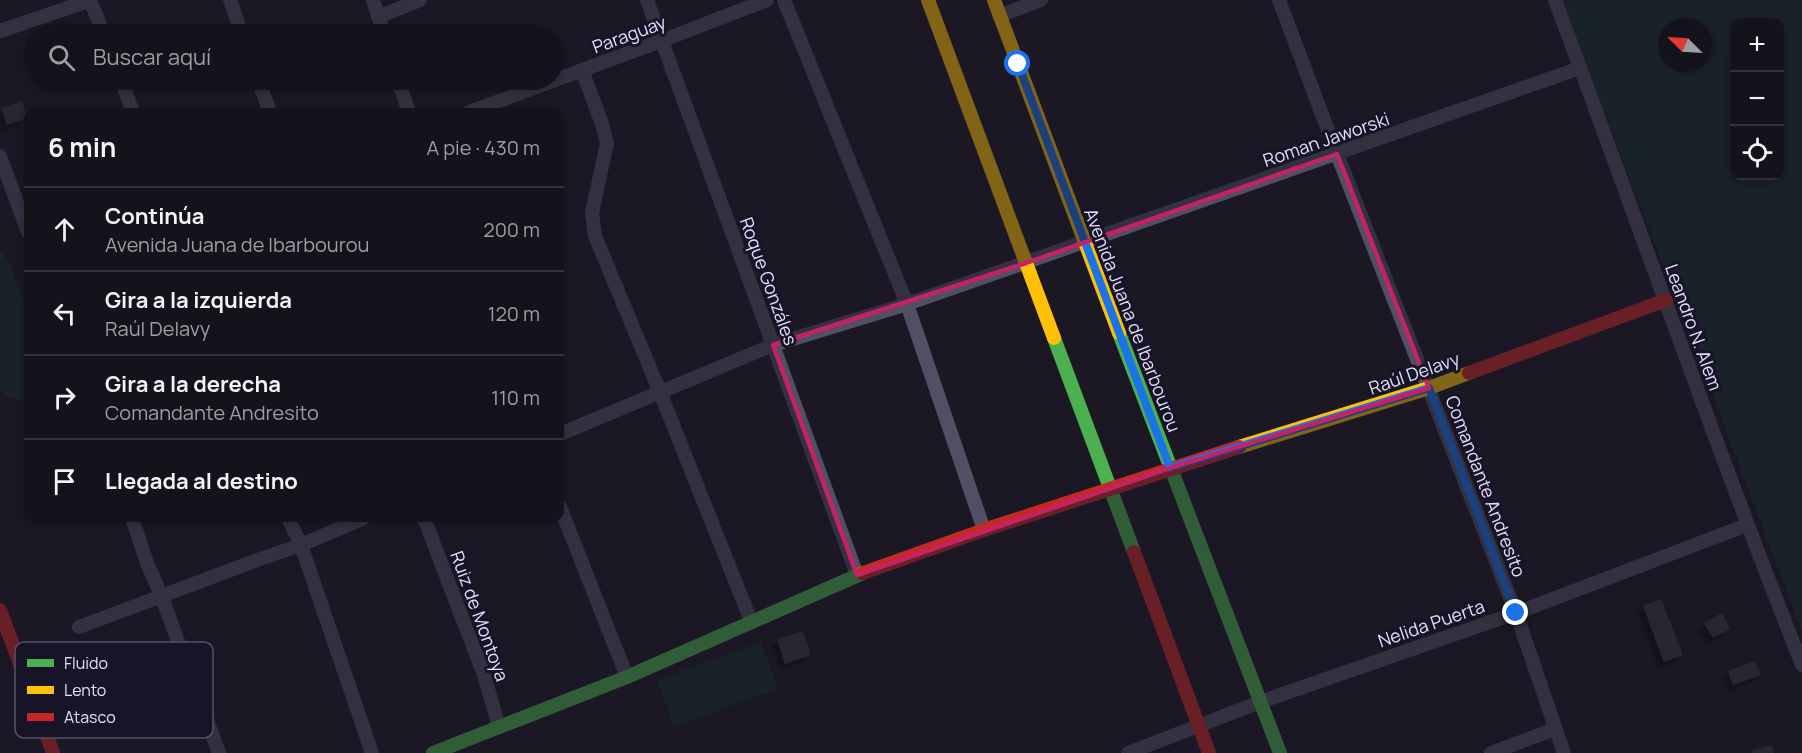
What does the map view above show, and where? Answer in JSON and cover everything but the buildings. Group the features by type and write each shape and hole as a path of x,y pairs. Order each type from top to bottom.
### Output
{"main road":[{"path":"928,0 1209,753"},
{"name":"Avenida Juana de Ibarbourou","path":"994,0 1170,468 1281,753"},
{"name":"Raúl Delavy","path":"627,677 857,574 1170,468 1429,388 1666,300"},
{"path":"0,610 15,650"},
{"path":"433,753 627,677"},
{"path":"47,738 53,753"}],"street":[{"path":"0,31 91,0 100,24"},
{"path":"230,0 238,24"},
{"path":"373,0 380,24"},
{"path":"378,17 420,0"},
{"name":"Roque Gonzáles","path":"647,0 857,574"},
{"name":"Paraguay","path":"564,77 767,0"},
{"path":"784,0 907,304 984,530"},
{"path":"999,15 1041,0"},
{"name":"Comandante Andresito","path":"1279,0 1516,613 1564,753"},
{"name":"Leandro N. Alem","path":"1555,0 1746,525 1802,665"},
{"name":"Roman Jaworski","path":"564,432 773,345 907,304 1085,243 1580,68"},
{"path":"582,70 607,143 592,213 595,236 752,621"},
{"path":"125,90 132,108"},
{"path":"262,90 268,108"},
{"path":"401,90 408,108"},
{"name":"Paraguay","path":"484,108 531,90"},
{"path":"0,156 24,221"},
{"path":"564,517 627,677"},
{"path":"133,522 178,642"},
{"path":"290,522 302,545 372,753"},
{"path":"80,627 161,595 302,545 355,522"},
{"name":"Ruiz de Montoya","path":"426,522 484,675 500,727"},
{"name":"Nelida Puerta","path":"1128,753 1260,702 1516,613 1746,525"},
{"path":"1491,753 1555,729"},
{"path":"213,737 219,753"}],"highlighted area":[{"path":"1337,154 1429,388 1170,468 857,575 773,345 1026,263"}],"green space":[{"path":"1562,0 1802,0 1802,631"},
{"path":"0,249 10,264 24,302 24,402 6,396 0,390"},
{"path":"761,642 778,689 674,727 657,680"}],"traffic: fast":[{"path":"1119,333 1280,753"},
{"path":"1054,338 1134,552"},
{"path":"433,753 627,677 863,573"}],"traffic: slow":[{"path":"928,0 1054,338"},
{"path":"994,0 1119,333"},
{"path":"1239,447 1429,388 1469,373"}],"traffic: jam":[{"path":"1469,373 1666,300"},
{"path":"863,573 984,530 1239,447"},
{"path":"1134,552 1209,753"},
{"path":"0,610 15,650"},
{"path":"47,738 53,753"}],"route":[{"path":"1018,64 1170,468 1429,388 1516,613"}]}
